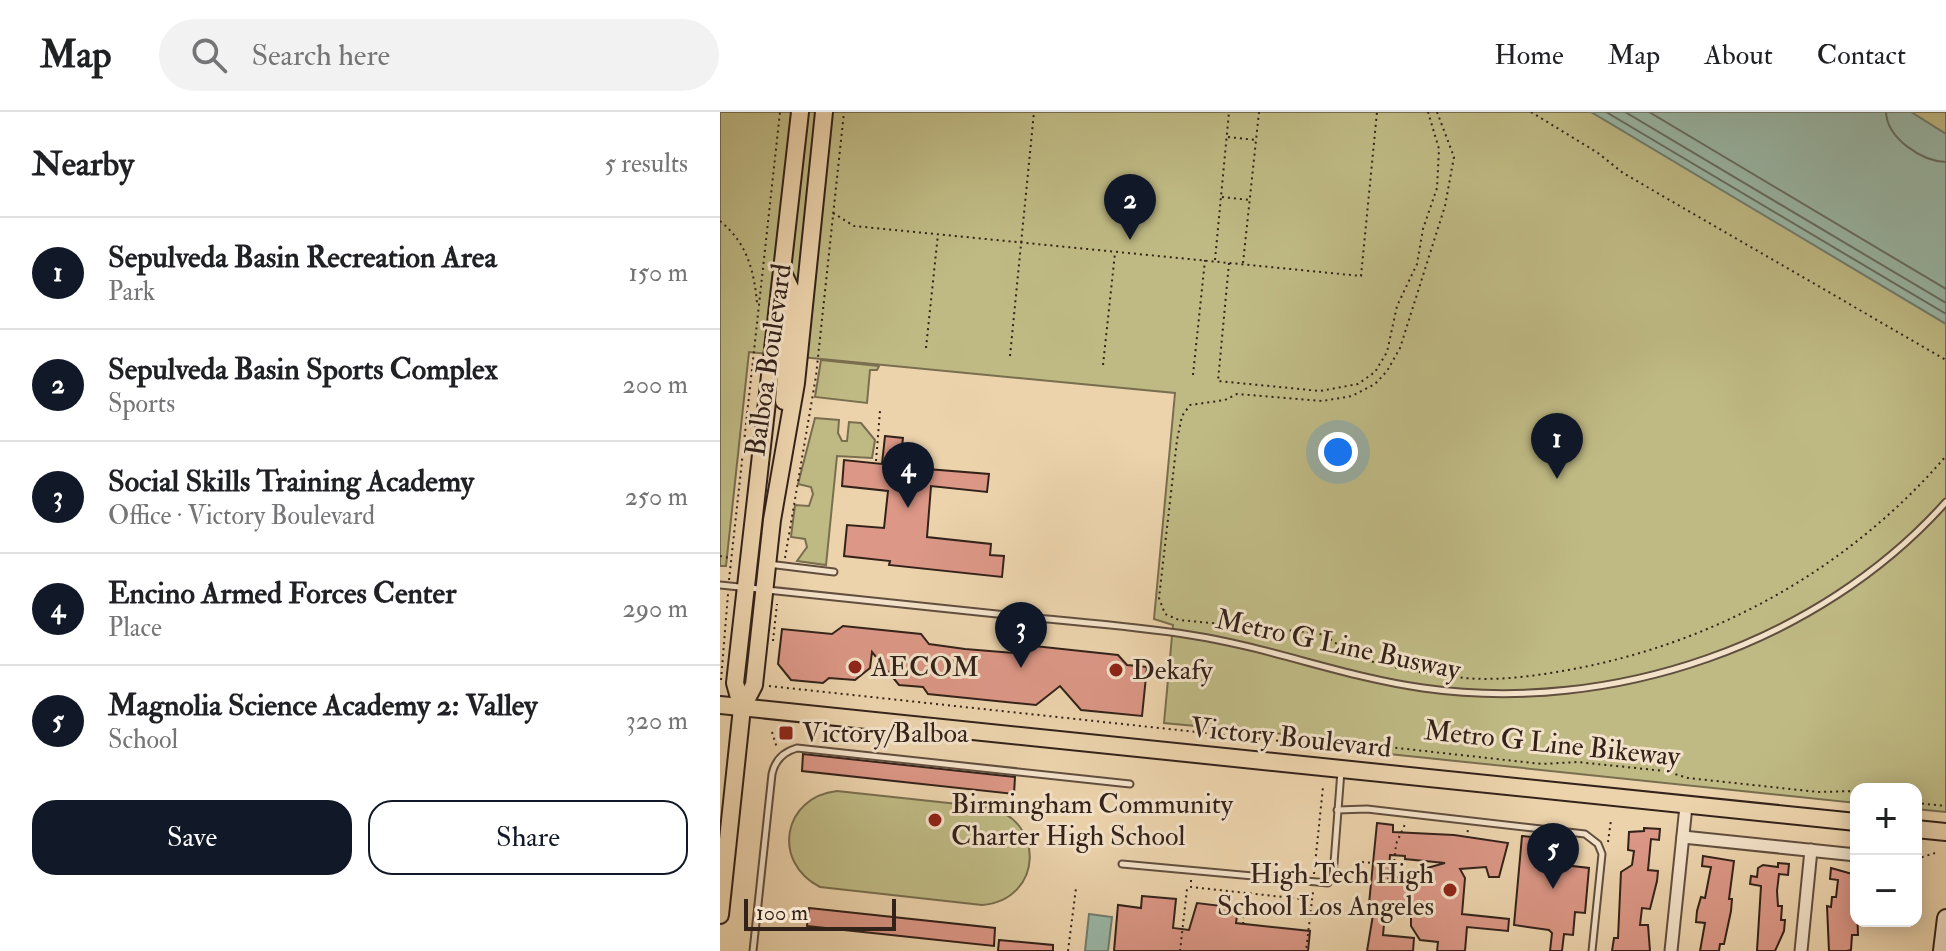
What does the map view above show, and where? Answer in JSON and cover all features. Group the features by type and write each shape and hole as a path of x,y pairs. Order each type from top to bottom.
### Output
{"main road":[{"name":"Balboa Boulevard","path":"742,708 735,683 800,112"},
{"name":"Balboa Boulevard","path":"720,915 742,708 754,685 764,590 775,565 794,350 824,112"},
{"path":"782,271 792,292 794,350 784,401"},
{"name":"Victory Boulevard","path":"720,705 1850,821"},
{"path":"1922,830 1946,832"},
{"path":"1942,951 1946,918"}],"street":[{"path":"1671,951 1686,806"},
{"path":"1683,837 1850,854"},
{"path":"1801,951 1811,850"}],"lane":[{"name":"Metro G Line Busway","path":"720,585 1192,635 1423,688 1495,694 1543,692 1650,676 1702,661 1764,636 1851,585 1894,552 1946,502"},
{"path":"775,565 834,572"},
{"path":"753,951 772,774 783,755 797,748 1130,784"},
{"path":"1122,864 1328,883 1334,867 1341,770"},
{"path":"1337,810 1367,809 1577,831 1592,837 1601,849 1592,951"}],"path":[{"path":"729,575 780,112"},
{"path":"775,565 816,376 844,112"},
{"path":"1010,356 1034,112"},
{"path":"1214,261 1229,112"},
{"path":"1243,264 1259,112"},
{"path":"833,213 854,226 1361,276 1377,112"},
{"path":"1229,263 1218,381 1320,391 1340,389 1366,378 1387,352 1397,306 1417,264 1423,229 1437,188 1439,149 1428,112"},
{"path":"1437,112 1454,157 1445,206 1404,335 1387,371 1375,384 1352,396 1322,401 1237,394 1225,400 1190,405 1182,416 1159,598 1165,614 1179,620 1317,633 1330,637 1355,656 1468,678 1515,677 1595,665 1713,626 1756,608 1810,576 1872,530 1946,456"},
{"path":"1531,112 1598,153 1623,173 1946,360"},
{"path":"1227,137 1256,140"},
{"path":"1221,197 1250,200"},
{"path":"720,221 750,261 757,308"},
{"path":"720,230 725,226"},
{"path":"926,348 938,234"},
{"path":"1103,365 1115,251"},
{"path":"1193,375 1205,260"},
{"path":"876,461 880,411"},
{"path":"720,556 731,559"},
{"path":"720,681 728,596"},
{"path":"720,604 728,605"},
{"name":"Metro G Line Bikeway","path":"768,686 1327,746 1352,743 1542,764 1577,762 1818,792 1850,791"},
{"path":"772,732 772,739 783,755"},
{"path":"1314,875 1323,787"},
{"path":"1922,804 1946,806"},
{"path":"1399,876 1394,865 1402,825 1409,820"},
{"path":"1601,849 1610,841 1611,820"},
{"path":"1467,838 1468,826"},
{"path":"1922,857 1935,853"},
{"path":"1362,862 1394,865"},
{"path":"1192,871 1191,887 1302,899 1313,892 1306,951"},
{"path":"1068,951 1076,888"},
{"path":"1180,951 1187,889"},
{"path":"1243,924 1246,893"}],"shaded area":[{"path":"720,112 1946,112 1946,812 1922,810 1922,783 1850,783 1850,802 1351,750 1348,740 1164,723 1173,625 1154,619 1175,393 749,352 726,566 720,566"},
{"path":"821,360 879,366 877,370 870,370 867,403 815,397"},
{"path":"815,418 839,420 838,433 842,441 847,441 849,422 861,423 875,440 872,458 837,456 826,565 797,561 807,547 805,539 791,537 795,505 809,506 813,494 811,487 798,484"},
{"path":"837,791 986,807 1006,814 1019,826 1027,842 1030,858 1026,875 1017,889 1002,900 982,905 820,887 804,876 794,862 790,832 795,817 805,805 819,796"}],"water":[{"path":"1591,112 1911,112 1946,134 1946,324"},
{"path":"1089,914 1112,917 1108,951 1085,951"}],"building":[{"path":"885,436 903,438 902,446 913,449 915,468 989,474 987,492 931,486 927,537 991,544 990,555 1004,556 1002,577 889,565 890,561 844,556 847,525 884,528 888,491 842,486 844,460 882,464"},
{"path":"843,626 921,634 929,644 965,649 1014,653 1025,645 1118,655 1127,665 1147,667 1142,716 1081,710 1060,686 1036,705 928,694 923,687 899,685 872,652 870,668 855,680 829,678 823,683 791,680 778,664 782,629 832,634"},
{"path":"803,754 1015,777 1014,794 802,771"},
{"name":"High Tech High School Los Angeles","path":"1377,823 1393,825 1393,832 1454,835 1508,843 1499,877 1489,877 1486,867 1460,869 1465,878 1462,914 1509,919 1508,931 1467,927 1465,951 1437,951 1438,942 1420,940 1411,926 1411,917 1385,914 1383,935 1414,938 1413,951 1367,951 1373,915 1368,914","holes":["1390,855 1405,856 1405,859 1445,863 1402,875 1388,883"]},
{"path":"1644,828 1660,829 1659,840 1651,839 1648,870 1658,871 1657,881 1650,909 1642,908 1640,925 1648,925 1650,951 1612,951 1614,938 1618,938 1621,872 1632,865 1634,851 1628,850 1629,832 1644,831"},
{"path":"1522,836 1566,840 1564,865 1589,868 1585,913 1575,912 1573,935 1564,934 1562,951 1550,951 1552,933 1549,930 1514,925"},
{"path":"1703,856 1734,861 1729,899 1732,899 1731,911 1724,944 1720,944 1719,951 1700,951 1705,923 1696,922 1697,911 1701,897 1705,898 1711,867 1702,866"},
{"path":"1778,863 1789,864 1788,875 1779,874 1777,891 1778,906 1782,906 1781,920 1785,920 1784,931 1775,951 1757,951 1761,886 1750,884 1751,876 1757,877 1758,868 1763,865 1778,867"},
{"path":"1831,868 1850,873 1850,927 1858,927 1858,935 1852,935 1851,950 1829,951 1827,906 1831,907 1832,897 1836,897 1838,880 1830,879"},
{"path":"1142,896 1176,899 1173,928 1189,930 1197,903 1238,908 1236,923 1310,931 1308,951 1114,951 1118,905 1141,908"},
{"path":"809,908 995,928 994,946 807,926"},
{"path":"999,940 1053,945 1053,951 998,951"}],"place":[{"name":"Sepulveda Basin Sports Complex","path":"1130,240"},
{"name":"Sepulveda Basin Recreation Area","path":"1557,479"},
{"name":"Encino Armed Forces Center","path":"908,508"},
{"name":"AECOM","path":"855,667"},
{"name":"Social Skills Training Academy","path":"1021,668"},
{"name":"Dekafy","path":"1116,670"},
{"name":"Victory/Balboa","path":"786,733"},
{"name":"Birmingham Community Charter High School","path":"935,820"},
{"name":"Magnolia Science Academy 2: Valley","path":"1553,889"},
{"name":"High Tech High School Los Angeles","path":"1450,890"}]}
